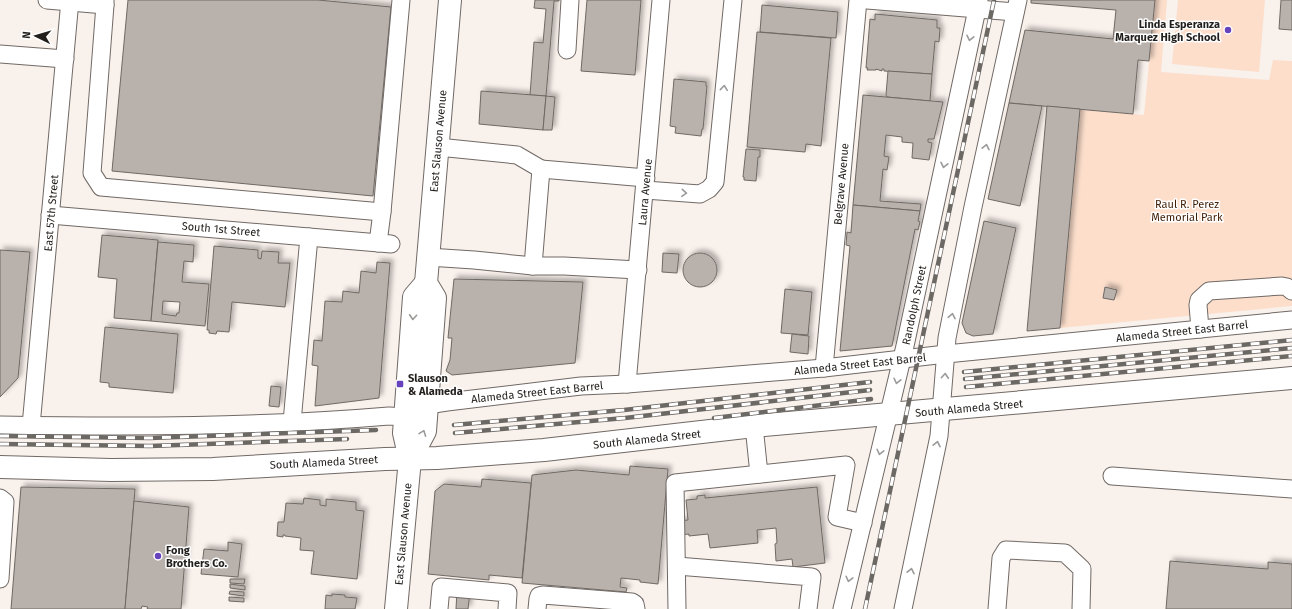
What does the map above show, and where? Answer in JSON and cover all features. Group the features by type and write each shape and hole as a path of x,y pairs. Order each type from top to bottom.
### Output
{"main road":[{"name":"East Slauson Avenue","path":"410,459 425,431 435,298 426,283 450,0"},
{"name":"East Slauson Avenue","path":"396,609 410,459 404,433 414,297 426,283"},
{"name":"South Alameda Street","path":"0,467 111,470 213,469 437,458 544,450 754,426 1292,378"}],"street":[{"path":"47,0 105,2 92,173 101,187 382,212 401,0"},
{"path":"567,50 570,0"},
{"name":"Laura Avenue","path":"627,384 661,0"},
{"path":"438,147 517,155 541,168 700,194 709,190 715,182 733,0"},
{"name":"Belgrave Avenue","path":"824,368 858,0"},
{"path":"867,0 1016,6 947,338 939,436 903,609"},
{"name":"East 57th Street","path":"31,426 70,1"},
{"name":"Randolph Street","path":"842,609 902,360 978,5"},
{"path":"0,54 43,56 65,59"},
{"path":"533,266 541,168"},
{"name":"South 1st Street","path":"50,215 385,243 382,212"},
{"path":"292,422 309,236"},
{"path":"428,257 533,266 638,270"},
{"path":"1200,329 1199,300 1209,292 1282,286 1291,289"},
{"name":"Alameda Street East Barrel","path":"427,405 581,386 627,384 824,368 946,354 1292,320"},
{"path":"0,425 157,427 271,423 389,416 405,417"},
{"path":"754,426 759,474"},
{"path":"678,609 675,483 846,465 837,517 862,523"},
{"path":"1112,476 1292,489"},
{"path":"0,498 5,502 0,579"},
{"path":"997,609 1001,558 1006,550 1065,553 1082,569 1081,609"},
{"path":"677,566 812,577 808,609"},
{"path":"439,609 441,587 508,593 507,609"},
{"path":"537,609 539,596 543,595 632,602 635,604 636,609"}],"green space":[{"name":"Raul R. Perez Memorial Park","path":"1155,0 1167,0 1161,72 1269,80 1273,60 1292,61 1292,306 1060,328 1080,109 1144,115"},
{"name":"Linda Esperanza Marquez High School","path":"1178,0 1265,0 1259,72 1172,64"}],"building":[{"path":"128,0 318,0 391,7 373,196 112,171"},
{"path":"535,0 559,0 554,1 546,96 530,95 534,42 543,43 546,9 534,8"},
{"path":"587,0 641,0 635,75 581,71"},
{"path":"1031,0 1155,0 1149,61 1138,60 1133,114 1009,103 1025,30 1113,39 1116,10 1031,3"},
{"path":"1281,0 1292,0 1292,30 1279,29"},
{"path":"762,5 838,12 836,38 760,32"},
{"path":"875,14 937,20 937,28 940,28 939,42 935,41 932,74 884,71 884,69 882,69 882,71 876,69 867,70 870,19 875,20"},
{"path":"757,32 831,38 821,146 806,144 805,152 747,147"},
{"path":"888,71 932,74 930,101 887,97"},
{"path":"674,79 706,82 707,86 701,136 675,133 676,127 670,126"},
{"path":"481,91 546,96 543,130 479,124"},
{"path":"863,95 943,102 934,139 928,139 928,142 932,143 929,160 912,158 913,143 902,142 902,137 886,135 884,156 889,157 887,170 883,169 880,201 921,204 920,211 853,205"},
{"path":"546,96 555,97 552,130 543,130"},
{"path":"1009,103 1042,106 1020,206 988,199"},
{"path":"1047,106 1080,109 1060,328 1027,331"},
{"path":"746,149 760,150 756,181 744,180 743,177"},
{"path":"853,205 920,211 918,221 920,222 918,230 915,229 892,346 840,351 850,246 846,245 847,232 851,233"},
{"path":"984,221 1016,228 993,334 973,336 966,333 962,323"},
{"path":"102,235 158,240 151,321 114,318 117,279 98,277"},
{"path":"158,242 194,245 193,262 184,261 182,282 209,284 205,326 151,321","holes":["163,301 180,302 179,313 177,313 176,316 162,314"]},
{"path":"214,246 258,250 258,258 261,259 262,251 279,252 278,263 290,263 285,307 232,302 229,332 217,331 216,334 209,333 209,330 207,330"},
{"path":"0,250 30,252 18,378 0,397"},
{"path":"663,253 679,254 677,273 662,272"},
{"path":"697,253 703,253 707,254 714,260 717,270 716,277 710,284 703,287 697,287 693,286 686,280 683,273 683,267 684,263 690,256"},
{"path":"377,262 390,263 379,398 315,406 318,366 312,365 314,340 322,341 325,301 342,302 343,291 359,293 361,271 376,273"},
{"path":"454,279 583,282 575,363 452,375 446,371 450,360 452,338 448,338"},
{"path":"1105,287 1117,290 1114,300 1103,298"},
{"path":"785,289 812,292 808,335 781,333"},
{"path":"105,327 178,334 173,393 109,387 109,383 100,382"},
{"path":"792,334 809,336 808,354 790,352"},
{"path":"271,386 281,387 279,407 269,406"},
{"path":"630,466 668,469 658,584 621,578 620,587 627,588 626,592 522,583 532,475 576,470 629,475"},
{"path":"482,479 531,483 522,578 489,575 489,580 428,574 435,491 444,484 481,487"},
{"path":"21,487 135,489 125,609 11,609"},
{"path":"817,487 825,563 793,567 792,559 776,561 776,528 757,530 758,543 710,548 708,534 689,536 689,534 680,535 678,521 688,520 686,500 697,499 697,496 705,495 705,498"},
{"path":"304,498 320,500 320,505 326,506 326,499 356,502 356,510 364,511 357,579 311,574 314,551 300,550 301,538 285,535 283,535 283,537 277,536 278,522 284,522 286,503 303,504"},
{"name":"Fong Brothers Co.","path":"134,501 189,507 181,609 147,609 148,607 142,606 141,609 125,609"},
{"path":"228,542 242,544 238,577 201,574 204,549 228,551"},
{"path":"1170,561 1268,569 1268,562 1292,564 1292,609 1166,609"},
{"path":"230,579 245,579 244,584 230,583"},
{"path":"230,584 245,586 245,590 230,588"},
{"path":"230,591 244,592 244,596 229,594"},
{"path":"457,591 470,592 468,609 456,609"},
{"path":"332,594 357,598 355,609 325,609 326,595 332,596"},
{"path":"229,597 244,598 244,602 229,601"}],"railway":[{"path":"865,609 994,0"},
{"path":"964,372 1292,340"},
{"path":"965,379 1292,348"},
{"path":"966,387 1292,356"},
{"path":"454,425 624,410 870,382"},
{"path":"455,433 625,418 870,390"},
{"path":"714,418 871,399"},
{"path":"0,436 150,438 376,430"},
{"path":"0,444 150,446 347,439"}],"place":[{"name":"Linda Esperanza Marquez High School","path":"1228,30"},
{"name":"Slauson & Alameda","path":"400,384"},
{"name":"Fong Brothers Co.","path":"158,556"}]}
